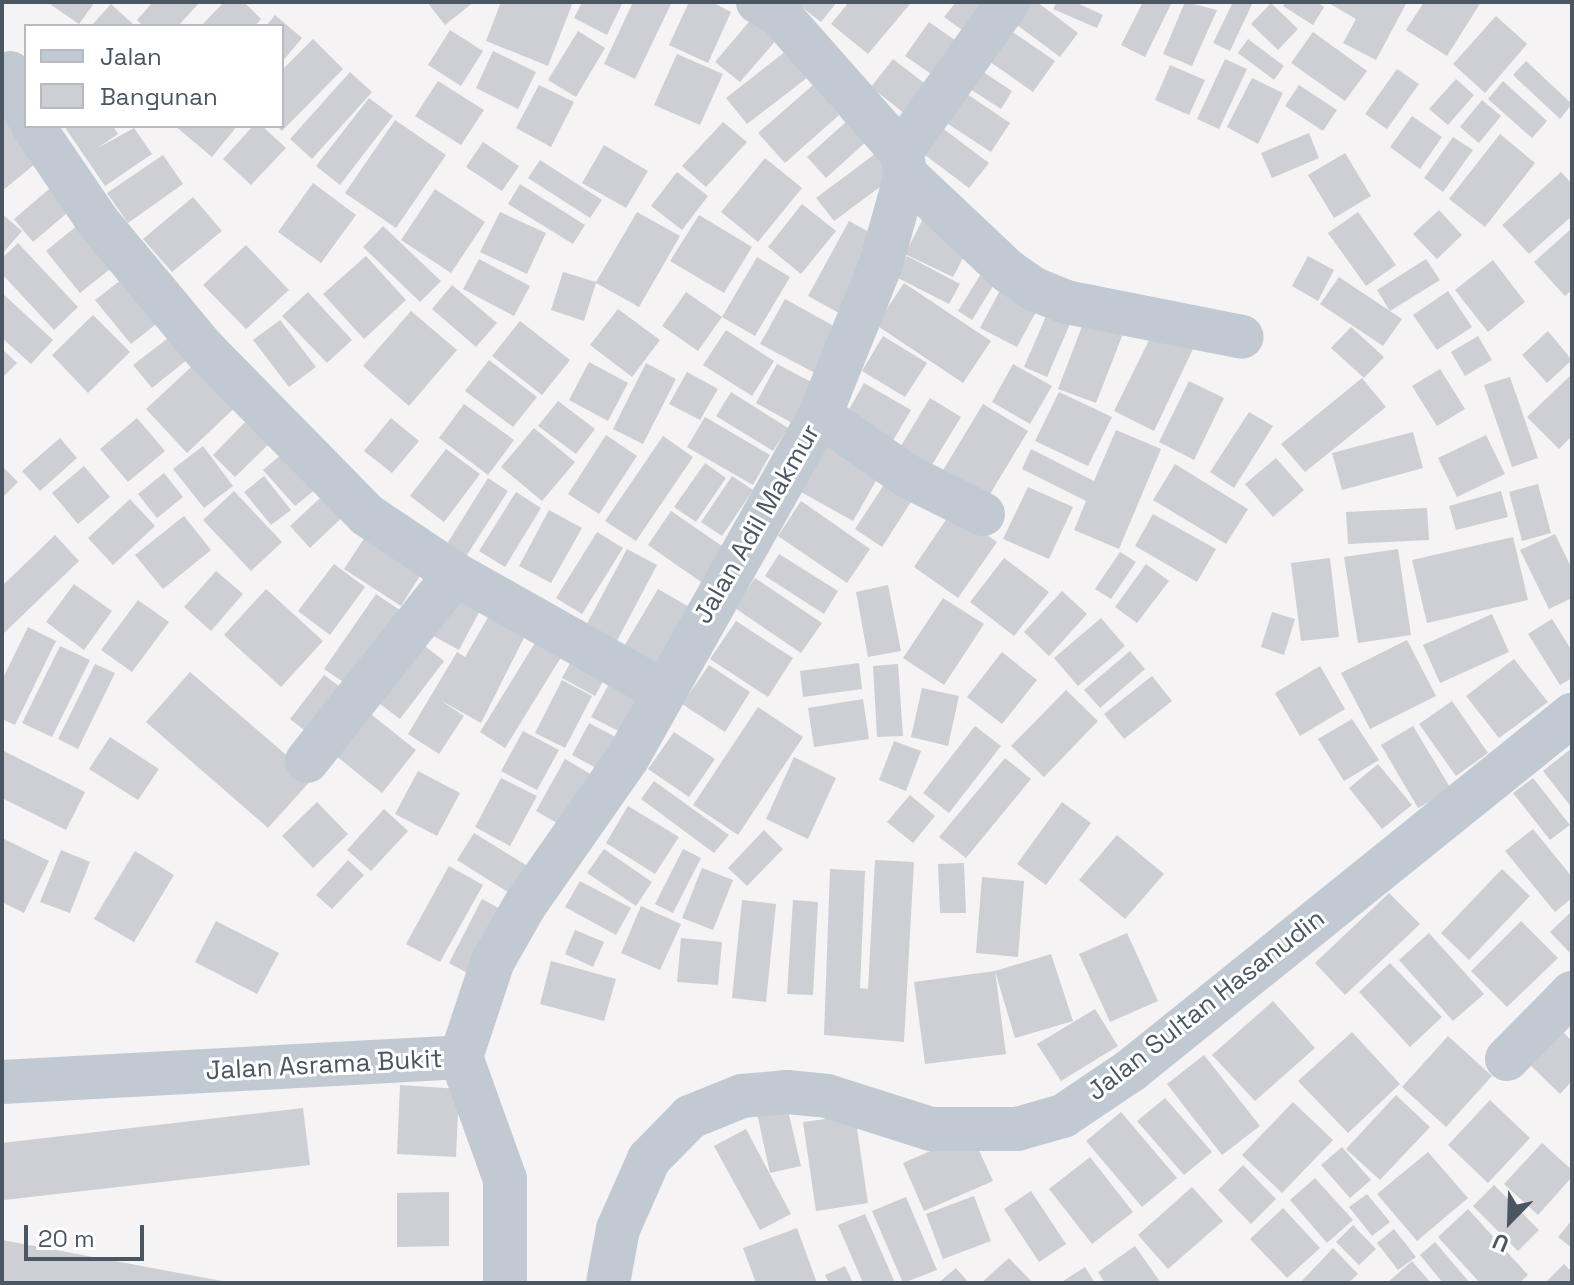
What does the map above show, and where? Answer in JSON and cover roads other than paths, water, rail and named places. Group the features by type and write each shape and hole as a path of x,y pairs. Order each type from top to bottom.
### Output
{"street":[{"path":"758,2 778,13 904,164 1008,271 1034,289 1066,302 1242,337"},
{"name":"Jalan Adil Makmur","path":"461,1057 493,961 525,905 627,759 820,415 881,264 904,164 1008,2"},
{"path":"10,73 24,108"},
{"path":"34,128 99,223 204,349 367,515 455,574 663,691"},
{"path":"820,415 907,476 983,514"},
{"path":"307,761 455,574"},
{"name":"Jalan Sultan Hasanudin","path":"608,1283 618,1229 649,1159 690,1117 742,1096 787,1092 827,1096 931,1129 1017,1129 1063,1116 1130,1071 1572,715"},
{"path":"1507,1059 1572,993"},
{"name":"Jalan Asrama Bukit","path":"2,1082 461,1057 505,1179 505,1283"}]}
